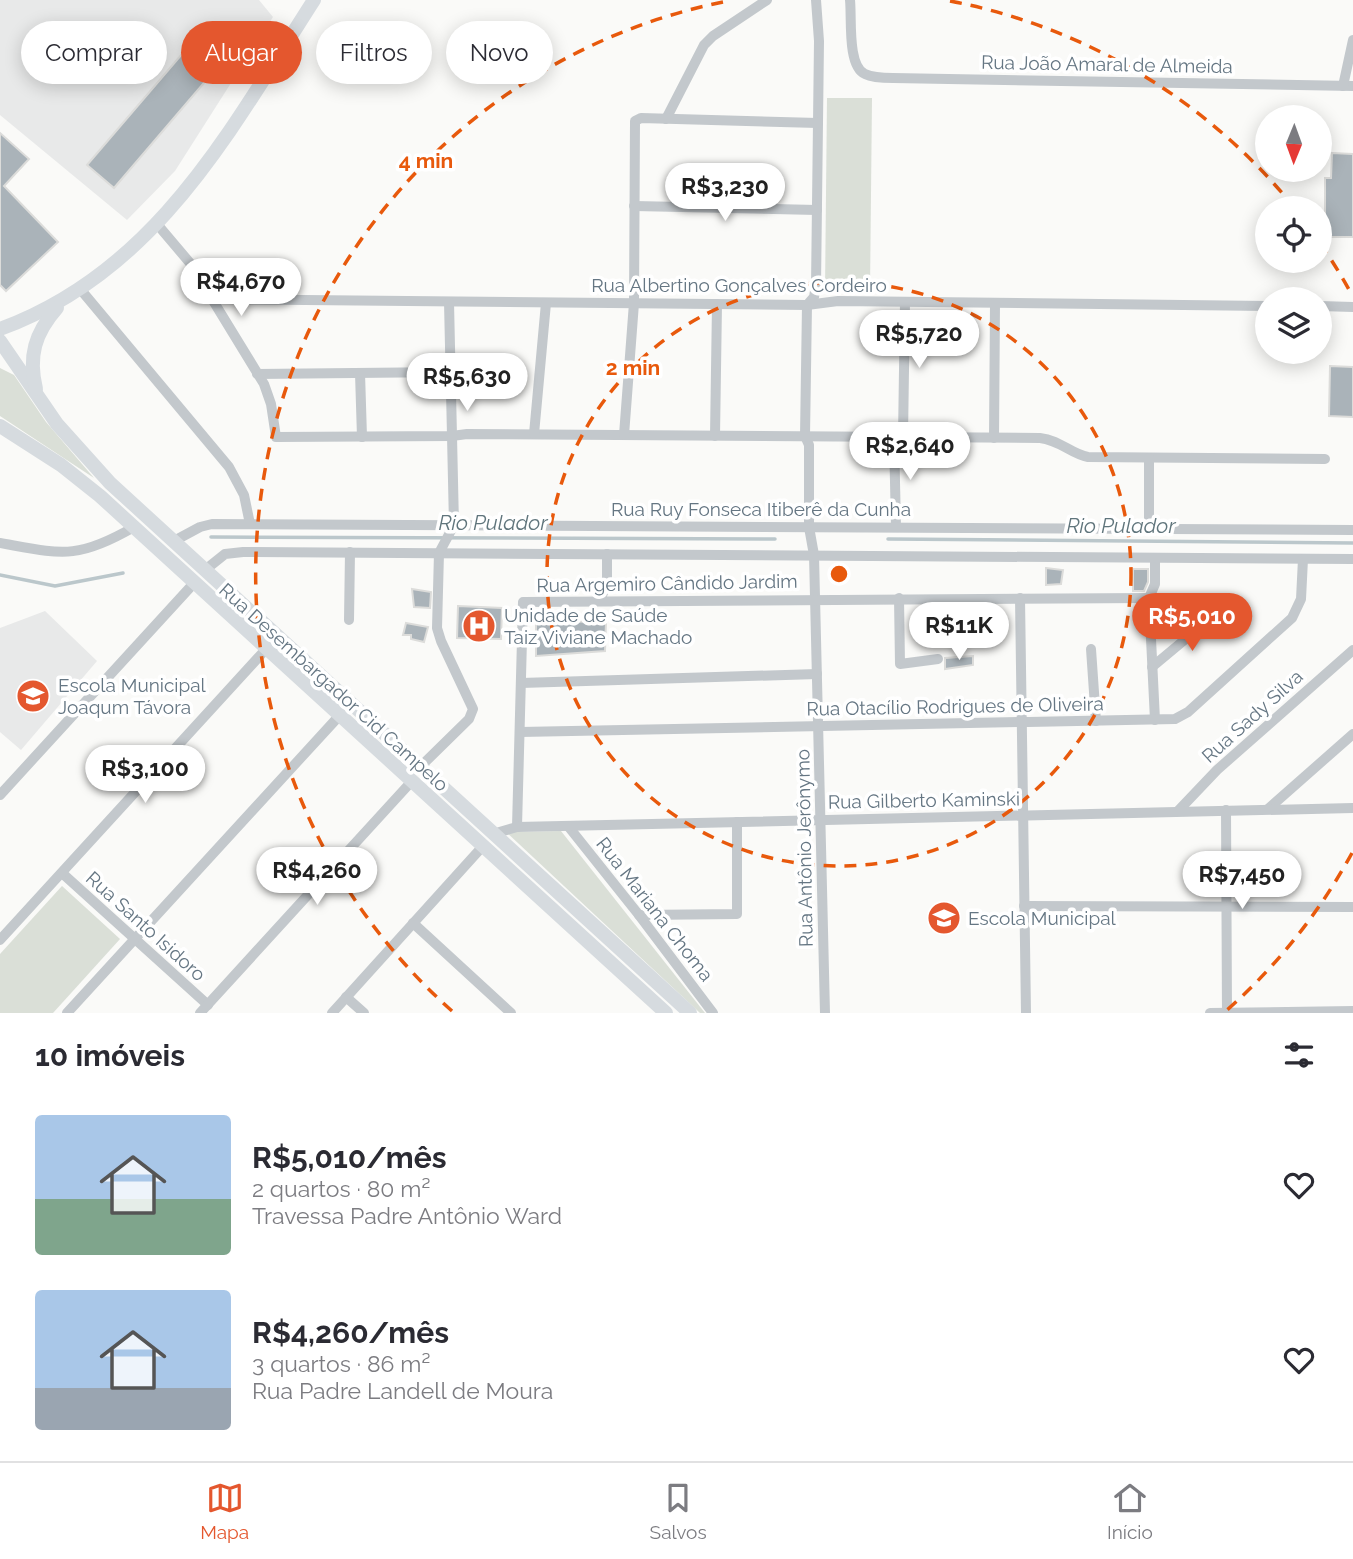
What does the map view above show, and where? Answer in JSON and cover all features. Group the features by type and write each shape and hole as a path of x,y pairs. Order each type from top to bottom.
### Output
{"main road":[{"path":"0,329 62,302 81,290 128,253 157,224 187,190 220,145 314,0"},
{"path":"38,397 31,366 34,345 46,320 62,302"},
{"name":"Rua Desembargador Cid Campelo","path":"0,341 38,397 93,466 690,1013"},
{"path":"0,361 17,367"},
{"name":"Rua Desembargador Cid Campelo","path":"0,426 82,481 666,1013"},
{"path":"195,582 205,570"},
{"path":"483,846 496,833"}],"street":[{"path":"666,120 708,40 767,0"},
{"name":"Rua Antônio Jerônymo","path":"816,0 819,41 816,286 814,297 807,305 805,436 809,445 809,527 814,555 825,1013"},
{"name":"Rua João Amaral de Almeida","path":"850,0 853,58 861,72 867,76 1348,86"},
{"path":"1348,86 1353,40"},
{"path":"624,435 634,303 636,119 818,123"},
{"path":"634,206 817,210"},
{"path":"157,224 186,257 268,393 276,437 452,436 467,433 1047,439 1084,457 1325,459"},
{"path":"81,290 229,467 244,495 250,524"},
{"name":"Rua Albertino Gonçalves Cordeiro","path":"212,299 807,305 838,301 1255,306"},
{"path":"420,767 469,719 473,709 438,634 439,553 454,525 449,302"},
{"path":"896,527 905,302"},
{"path":"534,434 546,303"},
{"path":"993,438 995,303"},
{"path":"715,436 717,304"},
{"path":"1332,306 1353,307"},
{"path":"257,374 451,372"},
{"path":"359,373 362,437"},
{"path":"1149,458 1149,529"},
{"name":"Rua Ruy Fonseca Itiberê da Cunha","path":"174,541 205,525 250,524 1353,530"},
{"path":"0,543 68,553 101,545 134,527"},
{"path":"205,570 217,559 234,552 1353,559"},
{"path":"349,620 350,552"},
{"path":"600,601 607,588 607,554"},
{"path":"1155,558 1154,584 1149,597 1155,720"},
{"name":"Rua Otacílio Rodrigues de Oliveira","path":"520,732 1175,719 1188,712 1292,618 1301,599 1303,559"},
{"path":"0,795 195,582"},
{"name":"Rua Argemiro Cândido Jardim","path":"521,683 523,602 1149,597"},
{"path":"899,598 900,664 938,659"},
{"path":"1020,598 1026,1013"},
{"path":"1152,667 1212,617"},
{"path":"0,939 267,648"},
{"path":"1091,649 1096,721"},
{"name":"Rua Sady Silva","path":"1178,811 1217,770 1353,650"},
{"path":"517,827 521,683 817,674"},
{"path":"67,1013 340,715"},
{"path":"1268,809 1353,734"},
{"path":"204,1009 412,781"},
{"name":"Rua Gilberto Kaminski","path":"496,833 517,827 1353,808"},
{"path":"1226,810 1227,1013"},
{"path":"639,915 737,914 737,822"},
{"name":"Rua Mariana Choma","path":"568,826 713,1013"},
{"path":"331,1013 483,846"},
{"name":"Rua Santo Isidoro","path":"62,873 135,939 204,1009"},
{"path":"1024,906 1353,907"},
{"path":"413,923 511,1013"},
{"path":"346,996 364,1013"},
{"path":"1210,1013 1353,1011"}],"shaded area":[{"path":"0,0 259,0 273,17 270,21 181,21 181,84 230,84 175,171 127,220 0,115"},
{"path":"827,98 872,98 870,291 825,290"},
{"path":"0,368 14,375 46,422 94,478 0,416"},
{"name":"Escola Municipal Joaqum Távora","path":"45,611 97,661 21,750 0,732 0,628"},
{"path":"561,831 705,1013 700,1013 506,832"},
{"path":"62,886 120,939 53,1013 0,1013 0,954"}],"building":[{"path":"181,55 181,84 203,84 114,188 87,165 156,84 167,84 167,72"},
{"path":"0,133 29,159 4,186 58,242 6,291 0,285"},
{"path":"1332,153 1353,154 1353,237 1332,237 1332,196 1325,196 1325,182 1332,182"},
{"path":"1330,366 1353,367 1353,417 1329,416"},
{"path":"1046,568 1063,570 1061,584 1046,585"},
{"path":"1133,569 1148,569 1148,582 1144,591 1133,591"},
{"path":"412,589 431,592 430,608 414,607"},
{"name":"Unidade de Saúde Taiz Viviane Machado","path":"458,606 502,608 501,639 457,638"},
{"path":"956,607 976,607 974,627 955,627"},
{"path":"536,621 606,622 605,651 536,656"},
{"path":"406,623 428,627 424,642 411,639 411,635 403,635"},
{"path":"973,656 973,665 945,669 945,658"}],"waterway":[{"name":"Rio Pulador","path":"211,537 775,539"},
{"name":"Rio Pulador","path":"888,539 1353,543"},
{"name":"Rio Pulador","path":"0,575 55,586 123,573"}],"place":[{"name":"Unidade de Saúde Taiz Viviane Machado","path":"479,626"},
{"name":"Escola Municipal Joaqum Távora","path":"33,696"},
{"name":"Escola Municipal","path":"944,918"}]}
